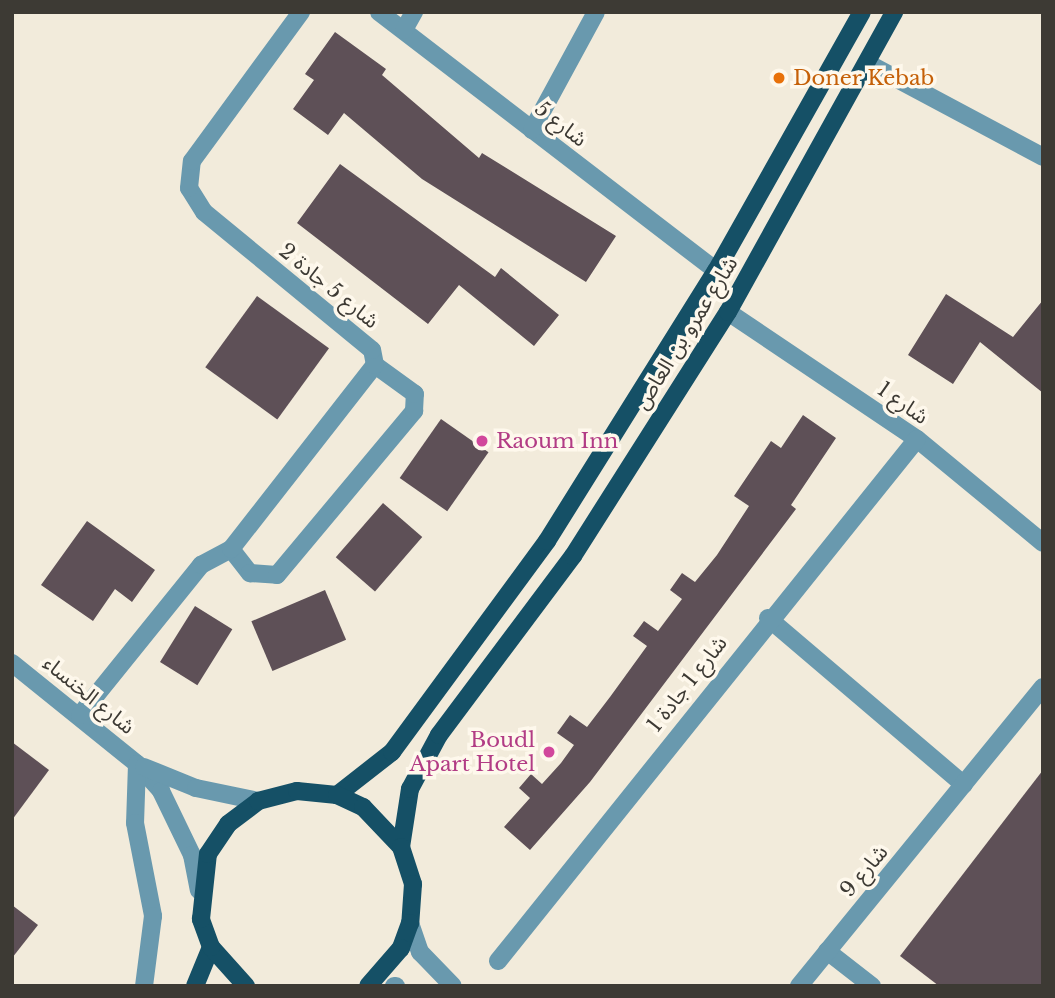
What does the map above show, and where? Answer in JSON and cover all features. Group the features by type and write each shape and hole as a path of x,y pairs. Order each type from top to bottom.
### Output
{"main road":[{"name":"شارع عمرو بن العاص","path":"337,795 392,752 481,634 716,271 862,12"},
{"name":"شارع عمرو بن العاص","path":"401,847 410,789 439,735 573,556 729,312 869,64 894,12"},
{"path":"246,986 211,947 199,890 208,854 228,824 258,802 297,791 337,795 374,816 401,847 412,884 410,923 401,948 368,986"},
{"path":"195,986 211,947"}],"street":[{"name":"شارع 5 جادة 2","path":"301,12 192,161 189,188 204,212 372,350 375,365"},
{"name":"شارع 5","path":"379,12 716,271"},
{"path":"404,30 414,12"},
{"path":"532,130 596,12"},
{"path":"869,64 1043,157"},
{"name":"شارع 1","path":"729,312 917,439 1043,543"},
{"path":"79,715 201,565 231,549 375,365 415,394 414,411 277,575 250,573 231,549"},
{"name":"شارع 1 جادة 1","path":"498,961 768,618 917,439"},
{"path":"768,618 964,785"},
{"name":"شارع الخنساء","path":"12,663 137,764 179,821 199,890"},
{"name":"شارع 9","path":"799,986 1043,687"},
{"path":"137,764 135,823 153,916 144,986"},
{"name":"شارع الخنساء","path":"137,764 196,788 258,802"},
{"path":"410,923 420,952 453,986"},
{"path":"827,951 872,986"}],"building":[{"path":"335,32 386,69 382,75 479,158 482,153 616,236 586,282 422,179 344,113 328,135 293,109 314,80 305,74"},
{"path":"340,164 495,277 501,268 559,315 534,346 459,285 428,324 297,223"},
{"path":"946,294 1013,337 1043,300 1043,393 980,342 953,384 908,355"},
{"path":"257,296 329,348 277,420 205,367"},
{"path":"803,415 836,438 791,505 796,509 590,782 530,850 504,827 530,798 519,788 531,774 542,784 561,763 574,745 557,733 570,715 587,727 647,646 633,636 644,621 658,631 682,599 670,590 682,573 695,582 717,555 749,506 734,496 771,441 781,448"},
{"path":"441,419 489,452 447,511 400,478"},
{"path":"383,503 422,537 375,591 336,557"},
{"path":"87,521 155,570 132,602 115,589 93,621 41,585"},
{"path":"325,590 346,640 272,671 251,621"},
{"path":"195,606 232,629 197,685 160,662"},
{"path":"12,742 49,770 12,820"},
{"path":"1043,770 1043,986 939,986 900,956"},
{"path":"12,905 38,925 12,958"}],"place":[{"name":"Doner Kebab","path":"779,78"},
{"name":"Raoum Inn","path":"482,441"},
{"name":"Boudl Apart Hotel","path":"549,752"}]}
